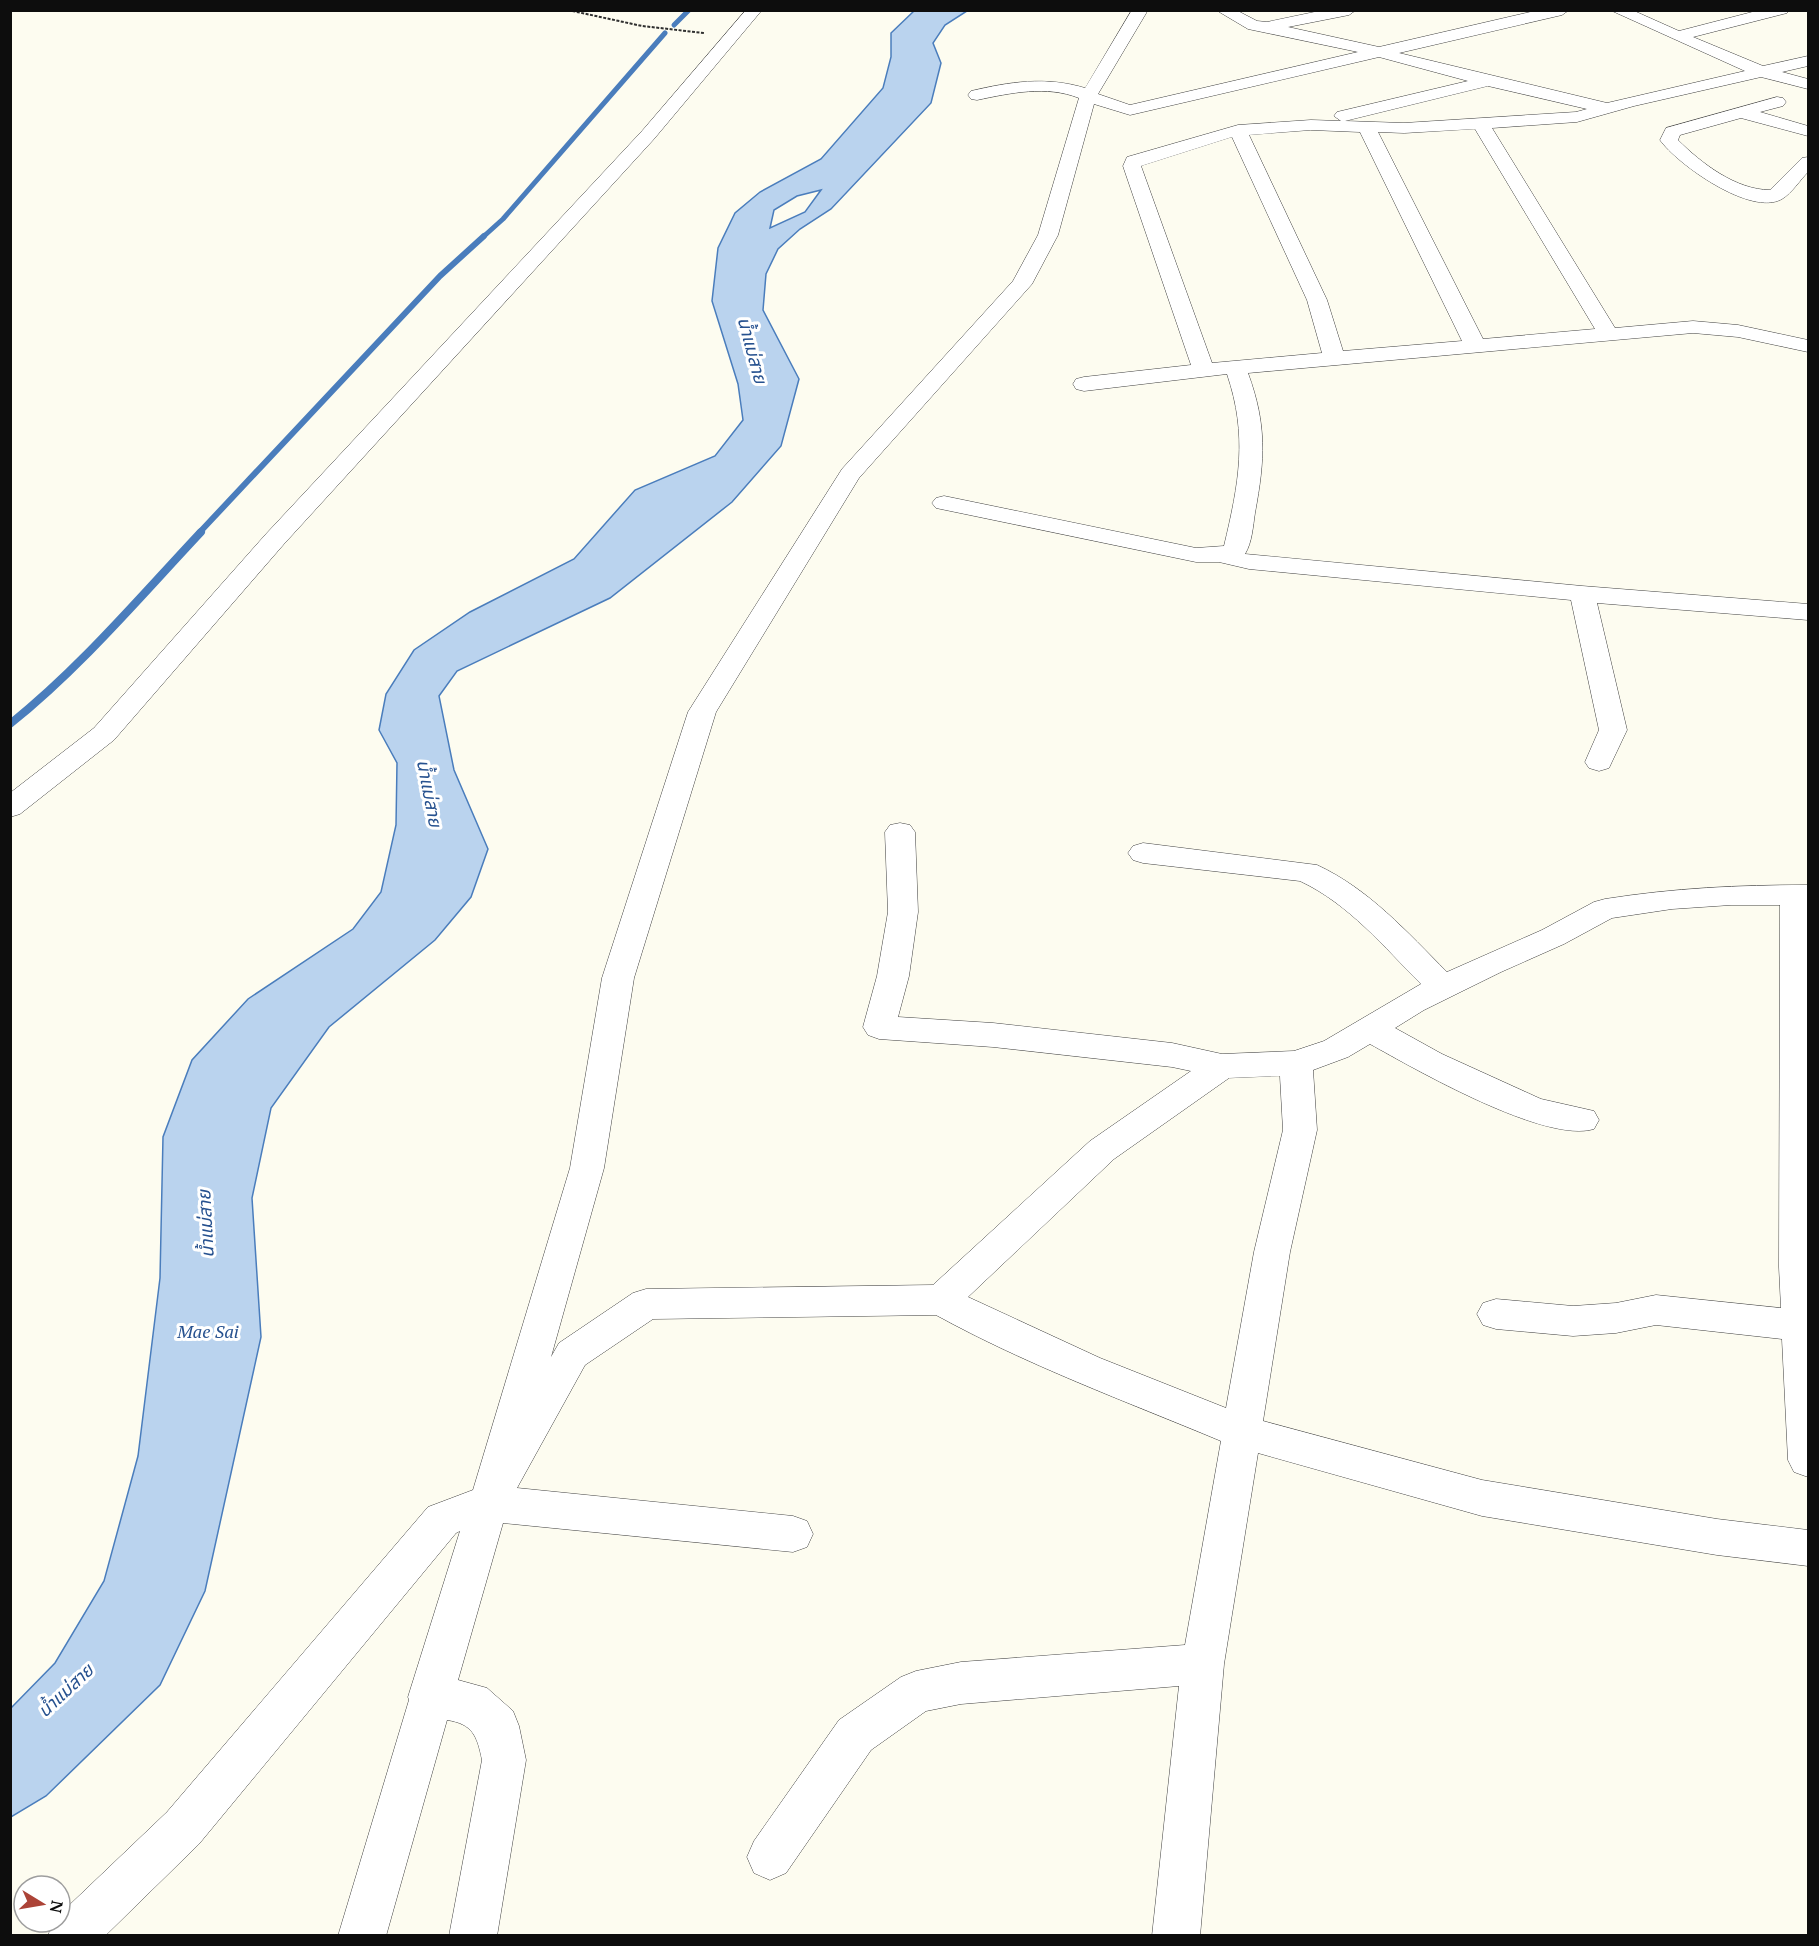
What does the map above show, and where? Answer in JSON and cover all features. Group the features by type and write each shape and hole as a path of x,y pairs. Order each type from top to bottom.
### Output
{"street":[{"path":"10,808 104,734 274,539 648,135 755,10"},
{"path":"362,1935 587,1168 618,978 702,712 850,474 1022,284 1048,235 1088,97 1140,10"},
{"path":"1222,10 1254,26 1378,52 1608,109"},
{"path":"1267,27 1349,10"},
{"path":"977,95 1015,86 1037,85 1074,90 1111,106 1130,110 1562,10"},
{"path":"1617,10 1762,72 1809,84"},
{"path":"1676,36 1781,10"},
{"path":"1204,369 1132,166 1133,160 1238,130 1311,125 1367,128 1481,124 1577,117 1809,61"},
{"path":"1311,125 1488,81"},
{"path":"1776,102 1672,132 1669,140 1717,180 1763,195 1775,195 1809,162"},
{"path":"1743,113 1809,131"},
{"path":"1481,124 1610,335"},
{"path":"1367,128 1476,347"},
{"path":"1238,130 1317,300 1329,346 1336,359"},
{"path":"1084,384 1204,369 1708,327 1809,346"},
{"path":"1219,555 1235,550 1242,525 1252,446 1250,416 1235,367"},
{"path":"944,502 1196,555 1219,555 1249,562 1582,594 1809,612"},
{"path":"1582,594 1613,730 1599,762"},
{"path":"900,832 903,912 893,976 879,1027 993,1035 1172,1055 1222,1066 1296,1063 1336,1049 1413,1002 1552,937 1605,909 1672,899 1731,895 1802,895 1797,1267 1804,1341 1809,1460"},
{"path":"1143,853 1306,872 1324,879 1374,920 1443,987"},
{"path":"1368,1029 1430,1062 1534,1110 1582,1120"},
{"path":"1176,1935 1203,1664 1272,1252 1300,1130 1296,1063"},
{"path":"941,1300 1102,1150 1222,1066"},
{"path":"487,1503 572,1354 646,1304 941,1300 980,1321 1087,1369 1242,1432 1482,1498 1718,1537 1809,1548"},
{"path":"1496,1314 1573,1321 1616,1318 1656,1310 1804,1341"},
{"path":"70,1935 183,1828 442,1520 487,1503 793,1534"},
{"path":"770,1857 855,1735 916,1692 961,1683 1203,1664"},
{"path":"430,1697 472,1703 497,1726 504,1760 472,1935"}],"path":[{"path":"568,10 642,26 733,36"}],"water":[{"name":"Mae Sai","path":"914,11 967,11 945,25 933,43 941,63 931,103 831,209 800,229 778,249 766,274 763,310 799,379 781,446 732,502 610,598 457,671 439,696 454,770 488,849 471,897 435,940 329,1027 271,1108 252,1198 261,1337 205,1591 160,1685 46,1796 11,1817 11,1708 55,1663 104,1581 138,1456 160,1278 163,1137 192,1060 248,999 353,929 381,892 396,825 397,763 379,730 386,694 414,650 470,612 574,559 635,490 715,456 743,420 738,384 712,301 718,248 735,213 760,192 821,159 883,88 891,57 891,33","holes":["821,190 805,212 770,228 774,210 797,196"]}],"waterway":[{"path":"674,25 689,10"},
{"path":"483,237 503,219 665,33"},
{"path":"199,533 440,276 484,236"},
{"path":"10,724 85,656 201,532"}],"water label":[{"name":"น้ำแม่สาย","path":"753,350"},
{"name":"น้ำแม่สาย","path":"430,793"},
{"name":"น้ำแม่สาย","path":"205,1224"},
{"name":"น้ำแม่สาย","path":"65,1690"}]}
